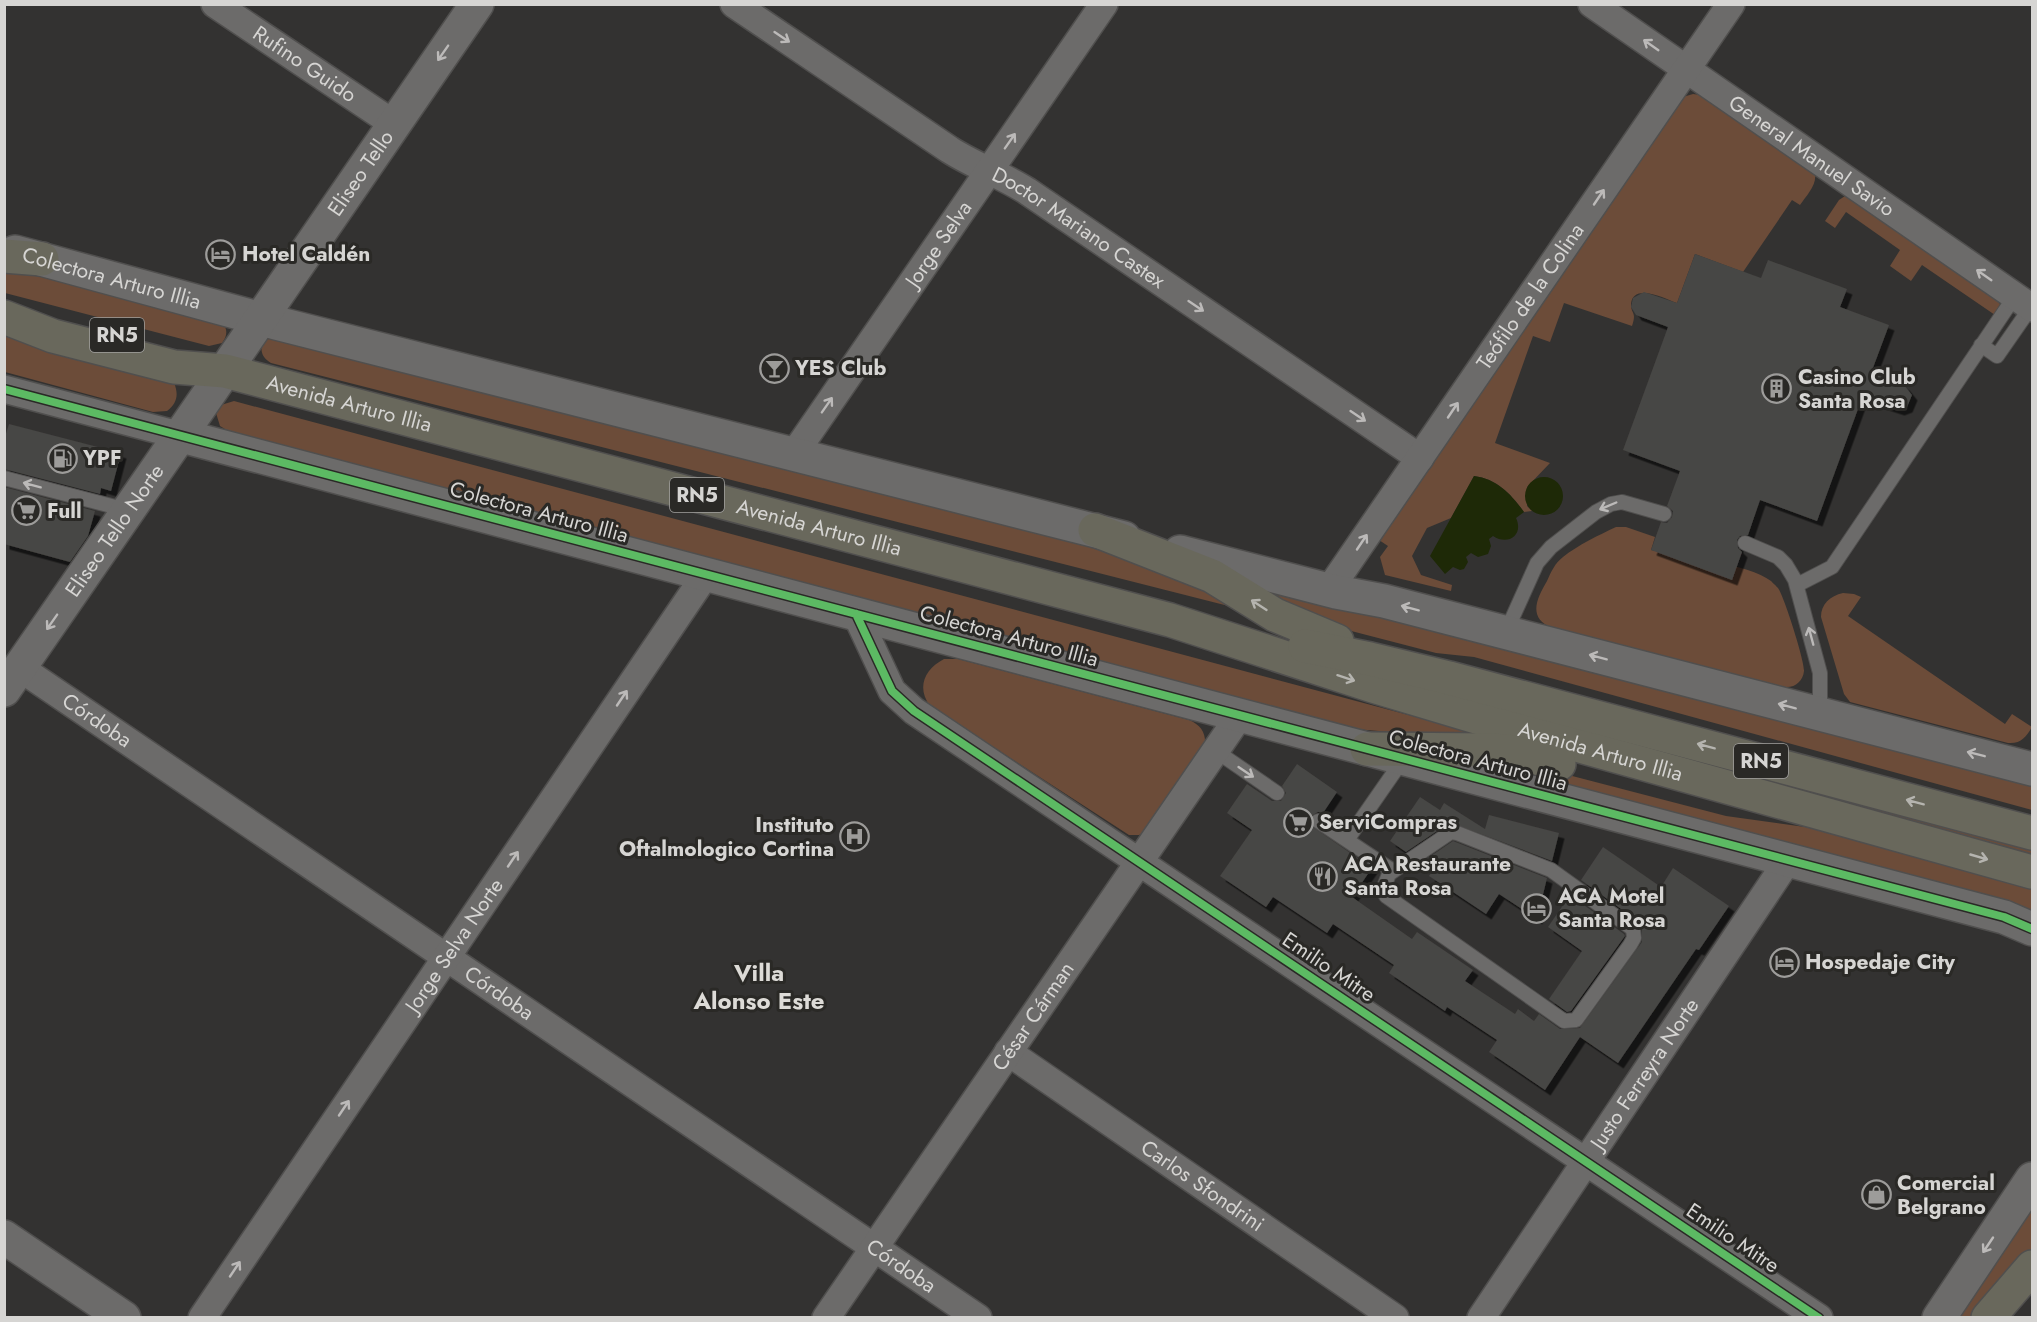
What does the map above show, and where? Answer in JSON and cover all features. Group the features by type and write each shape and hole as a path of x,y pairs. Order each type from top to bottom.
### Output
{"highway":[{"path":"4,256 42,259"},
{"name":"Avenida Arturo Illia","path":"4,315 53,336 174,367 225,371 1170,620 1425,702 2029,871"},
{"path":"1095,530 1212,576 1293,624 1409,668"},
{"name":"Avenida Arturo Illia","path":"1170,620 1331,650 1409,668 2029,832"},
{"path":"1367,749 1482,749 1514,753 1710,803 1856,823"},
{"path":"1990,1317 2032,1267"}],"street":[{"name":"Rufino Guido","path":"215,4 394,124"},
{"name":"Eliseo Tello","path":"225,371 477,4"},
{"name":"Doctor Mariano Castex","path":"734,4 950,150 1027,191 1420,458"},
{"name":"Jorge Selva","path":"794,454 1104,4"},
{"name":"General Manuel Savio","path":"1592,4 2026,303"},
{"name":"Teófilo de la Colina","path":"1329,590 1731,4"},
{"name":"Colectora Arturo Illia","path":"4,249 260,318 1329,590 1384,601 2032,769"},
{"name":"Eliseo Tello Norte","path":"12,679 225,371"},
{"name":"Colectora Arturo Illia","path":"4,389 1404,758 2018,923"},
{"name":"Jorge Selva Norte","path":"202,1317 706,574"},
{"name":"Emilio Mitre","path":"856,614 887,681 898,698 914,711 1819,1317"},
{"name":"Córdoba","path":"12,679 446,957 978,1317"},
{"name":"César Cárman","path":"826,1317 1240,715"},
{"name":"Justo Ferreyra Norte","path":"1481,1317 1788,860"},
{"name":"Carlos Sfondrini","path":"1008,1052 1395,1317"},
{"path":"1939,1317 2032,1179"},
{"path":"4,1237 124,1317"}],"lane":[{"path":"1797,585 1832,567 1981,345 2026,303"},
{"path":"1981,345 1997,356 2026,303"},
{"path":"4,478 129,511"},
{"path":"1505,633 1537,563 1555,544 1596,512 1611,504 1622,502 1664,514"},
{"path":"1745,543 1773,554 1793,574 1820,673 1820,714"},
{"path":"1215,752 1277,793"},
{"path":"1347,840 1404,758"},
{"path":"1318,821 1393,871"},
{"path":"1457,833 1558,874 1630,926 1633,929 1634,938 1582,1015 1568,1022 1389,899 1383,887 1386,878 1393,871 1444,834 1457,833"}],"shaded area":[{"path":"1693,94 1701,95 1815,174 1810,190 1800,205 1792,200 1743,272 1695,254 1677,303 1651,294 1637,294 1633,297 1631,304 1634,315 1632,326 1564,303 1550,342 1533,336 1495,443 1550,463 1527,487 1527,506 1532,511 1524,512 1503,488 1490,480 1474,476 1451,518 1427,528 1412,556 1421,575 1452,585 1451,591 1385,575 1380,557 1388,546 1379,540 1683,97"},
{"path":"1845,196 1999,301 2000,305 1995,315 1922,265 1911,281 1890,266 1900,250 1846,212 1835,228 1825,221 1839,200"},
{"path":"4,267 19,268 223,323 226,336 222,343 209,346 5,293"},
{"path":"4,334 174,383 177,395 175,402 167,411 153,412 5,372"},
{"path":"268,337 1168,566 1256,613 271,363 264,358 262,351 263,344"},
{"path":"234,401 1476,733 1474,739 1331,727 228,431 220,426 216,413 221,405"},
{"path":"1474,476 1490,480 1503,488 1524,512 1516,518 1518,529 1513,537 1504,540 1493,536 1489,539 1491,546 1488,554 1478,557 1471,553 1466,557 1468,562 1464,569 1453,567 1445,574 1430,556"},
{"path":"1544,477 1558,482 1563,496 1558,510 1544,515 1530,510 1525,496 1530,482"},
{"path":"1616,527 1626,527 1655,537 1651,550 1731,565 1761,575 1771,581 1781,593 1798,643 1804,671 1800,681 1795,685 1785,687 1552,628 1544,624 1539,619 1536,607 1543,587 1555,565 1575,548"},
{"path":"1238,582 1379,613 2032,785 2032,810 1474,657 1436,653 1305,619"},
{"path":"1843,593 1861,597 1848,616 2005,724 2012,714 2032,727 2028,734 2020,741 2008,743 1850,702 1844,694 1821,617 1827,601"},
{"path":"944,659 958,659 1189,720 1202,730 1205,745 1145,832 1139,835 1129,835 930,706 923,685 932,668"},
{"path":"1460,699 2032,847 2032,857"},
{"path":"1530,765 1726,816 1827,830 2032,885 2032,912 1488,766"},
{"path":"2032,1204 2032,1248 1975,1317 1952,1318"}],"building":[{"name":"Casino Club Santa Rosa","path":"1695,254 1761,278 1768,260 1847,289 1840,307 1889,325 1871,373 1904,385 1912,395 1907,407 1899,410 1862,398 1817,521 1760,500 1748,535 1740,536 1737,540 1738,548 1742,552 1732,580 1651,550 1661,522 1667,523 1672,517 1673,511 1667,506 1680,471 1623,450 1668,327 1636,315 1631,307 1633,298 1644,292 1677,303"},
{"path":"9,424 121,453 111,491 101,488 100,494 4,469 4,440"},
{"path":"4,487 95,511 88,536 70,562 4,544"},
{"path":"1297,764 1337,792 1323,813 1318,812 1311,816 1310,825 1372,868 1352,897 1412,939 1417,932 1473,970 1465,981 1515,1014 1518,1009 1534,1021 1539,1014 1560,1029 1580,1028 1642,942 1642,928 1639,922 1581,880 1603,847 1661,887 1673,868 1729,906 1699,950 1696,949 1618,1063 1580,1037 1545,1090 1489,1052 1497,1040 1447,1007 1445,1011 1389,973 1394,965 1333,924 1327,933 1273,897 1266,907 1220,876 1252,830 1227,813 1247,784 1272,801 1281,801 1286,793 1282,786"},
{"path":"1420,797 1440,810 1444,803 1485,829 1489,815 1559,833 1552,861 1452,823 1406,852 1390,841"},
{"path":"1453,841 1547,878 1537,919 1499,894 1486,914 1429,876 1433,870 1422,862"},
{"path":"1570,895 1625,936 1571,1011 1567,1012 1549,999 1582,951 1548,927"}],"cycle path":[{"path":"4,389 2004,917 2032,929"},
{"path":"856,614 892,691 914,711 1819,1318"}],"place":[{"name":"Hotel Caldén","path":"221,254"},
{"name":"YES Club","path":"774,368"},
{"name":"Casino Club Santa Rosa","path":"1777,389"},
{"name":"YPF","path":"62,458"},
{"name":"Full","path":"26,511"},
{"name":"ServiCompras","path":"1298,822"},
{"name":"Instituto Oftalmologico Cortina","path":"855,837"},
{"name":"ACA Restaurante Santa Rosa","path":"1323,876"},
{"name":"ACA Motel Santa Rosa","path":"1537,908"},
{"name":"Hospedaje City","path":"1784,962"},
{"name":"Comercial Belgrano","path":"1876,1195"}],"district":[{"name":"Villa Alonso Este","path":"759,986"}]}
